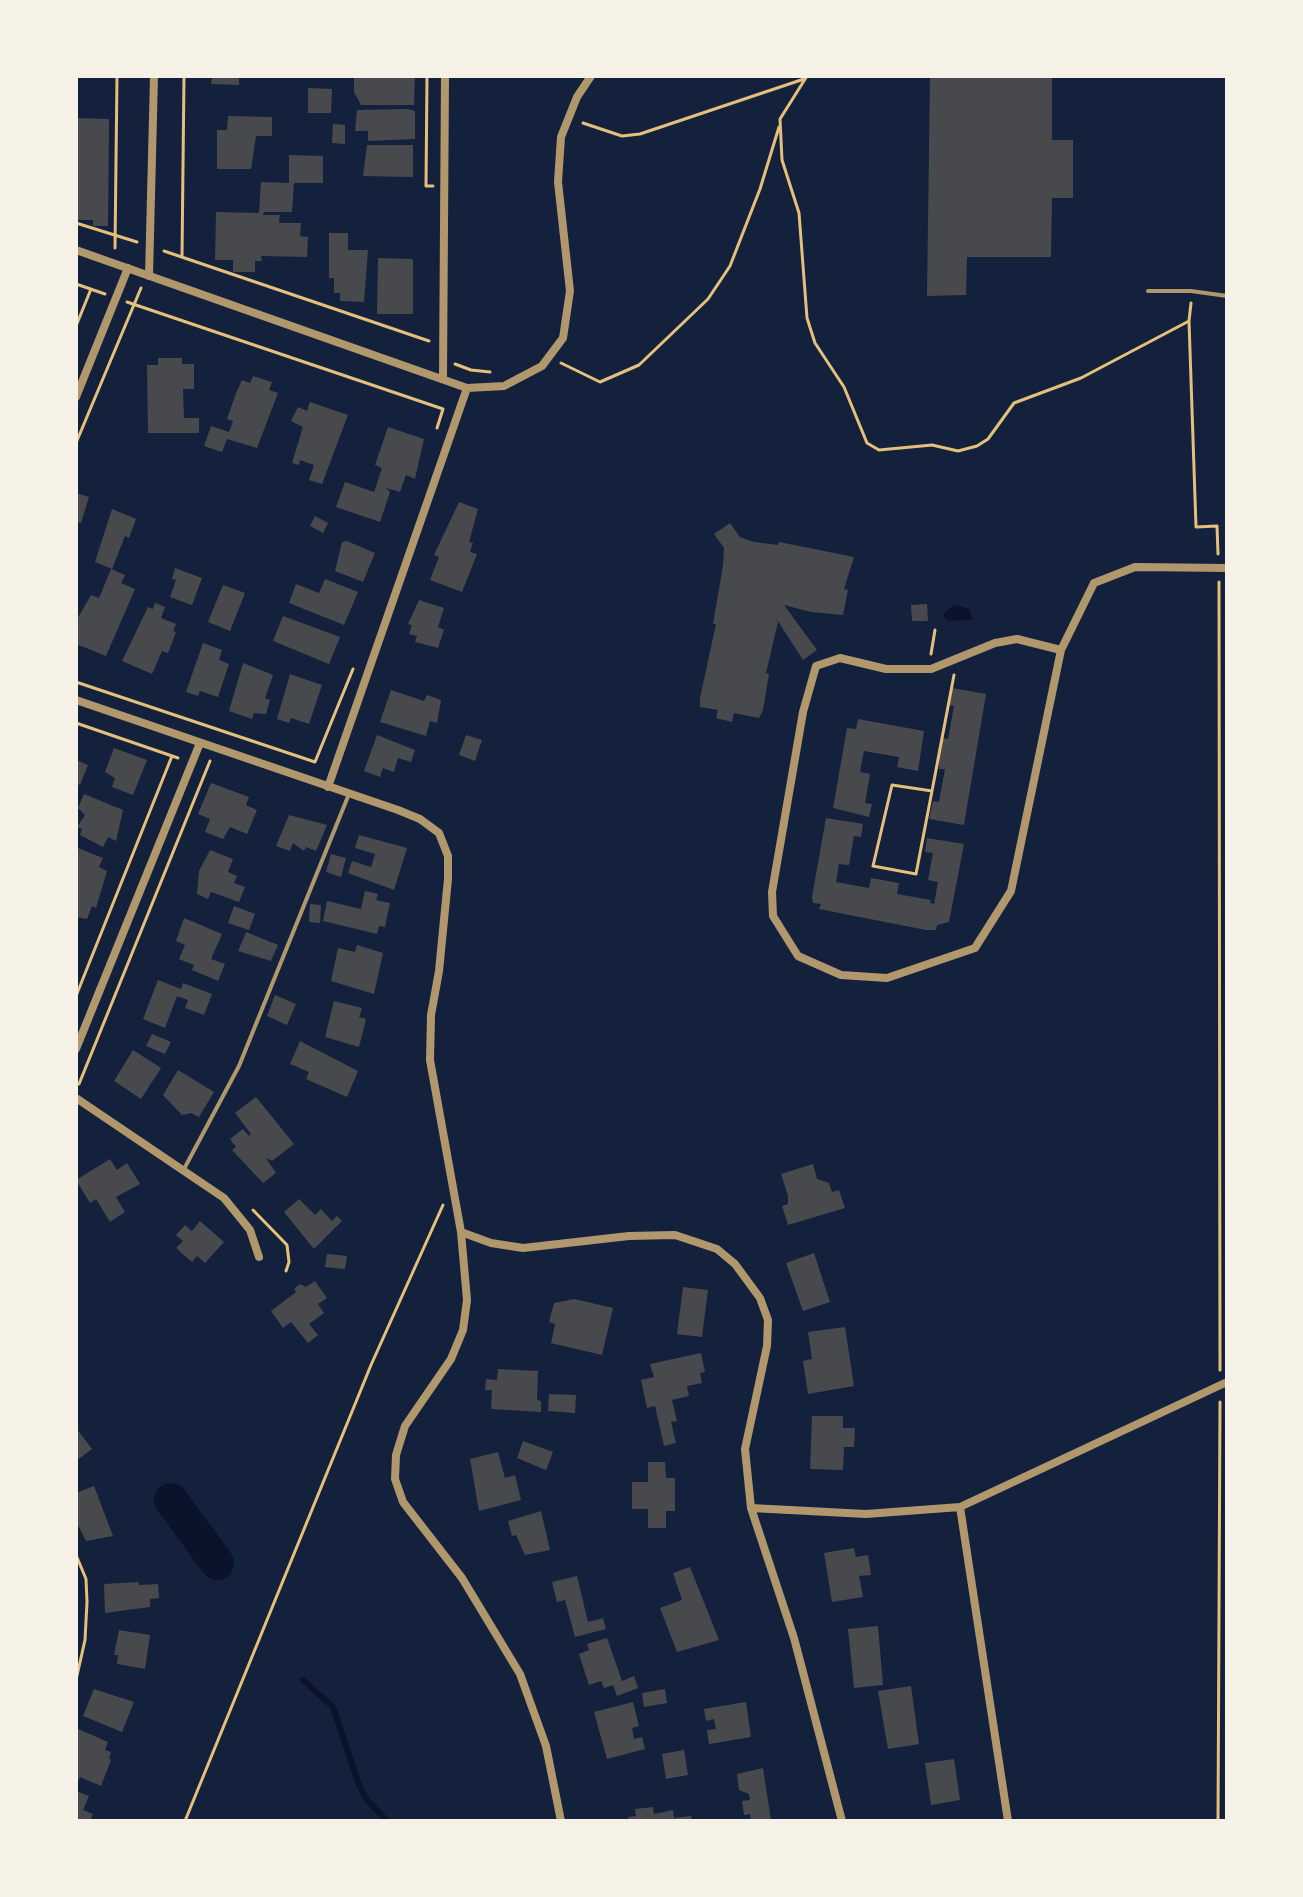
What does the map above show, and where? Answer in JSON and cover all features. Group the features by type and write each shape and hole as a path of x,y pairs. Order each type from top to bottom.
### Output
{"street":[{"path":"149,276 154,76"},
{"path":"443,376 445,76"},
{"path":"76,250 443,376 467,388 504,386 531,375 551,358 563,338 570,291 558,182 561,137 591,76"},
{"path":"76,397 128,268"},
{"path":"328,787 467,388"},
{"path":"1061,650 1017,639 995,643 924,669 886,669 840,658 816,666 803,712 772,892 773,916 798,956 841,975 887,978 975,948 1011,891 1061,650 1094,583 1135,567 1223,568"},
{"path":"76,700 420,819 439,833 448,856 448,879 439,971 431,1015 430,1060 461,1232 467,1300 463,1330 451,1359 405,1426 396,1455 395,1479 417,1523 462,1578 520,1674 546,1746 561,1821"},
{"path":"76,1049 200,743"},
{"path":"76,1098 224,1198 250,1230 259,1257"},
{"path":"461,1232 491,1243 523,1248 629,1236 675,1235 699,1240 735,1264 760,1298 768,1320 759,1392 745,1449 751,1508 794,1638 842,1821"},
{"path":"751,1508 866,1514 960,1507 1224,1384"},
{"path":"960,1507 1008,1821"}],"lane":[{"path":"1148,291 1191,291 1227,296"},
{"path":"183,1171 239,1066 349,794"}],"path":[{"path":"115,263 117,76"},
{"path":"182,257 184,76"},
{"path":"427,76 426,186 445,186"},
{"path":"568,118 622,136 640,134 807,77"},
{"path":"551,358 600,382 639,365 708,299 730,266 772,156 780,119 807,77"},
{"path":"780,119 782,160 799,213 807,318 815,343 844,387 867,443 879,450 932,445 958,451 977,446 988,439 1014,403 1081,378 1189,321"},
{"path":"772,156 782,160"},
{"path":"76,223 433,342 442,355 460,367 495,372"},
{"path":"76,443 133,304 149,276"},
{"path":"76,284 443,409 434,437"},
{"path":"76,326 91,289"},
{"path":"1191,302 1189,321 1192,333 1196,527 1217,526 1223,568 1224,1384 1218,1821"},
{"path":"924,669 934,646 935,630"},
{"path":"932,791 892,785 873,866 916,874 932,791 956,659"},
{"path":"76,682 315,762 356,661"},
{"path":"76,723 193,763"},
{"path":"76,1091 215,748"},
{"path":"76,996 172,756"},
{"path":"185,1821 371,1365 451,1187"},
{"path":"76,1555 86,1579 87,1611 85,1640 76,1680"}],"water":[{"path":"954,605 970,609 972,620 947,621 943,614"}],"building":[{"path":"212,76 239,76 239,85 211,84"},
{"path":"354,76 415,76 414,105 361,105 354,92"},
{"path":"930,76 1052,76 1052,140 1073,140 1073,198 1052,198 1051,257 967,257 966,295 927,296"},
{"path":"308,88 332,89 331,113 308,113"},
{"path":"357,110 415,111 415,139 368,141 368,131 355,131"},
{"path":"228,116 272,117 272,136 256,136 251,169 217,169 217,130 227,130"},
{"path":"76,118 109,119 108,226 93,226 93,220 79,220 76,215"},
{"path":"333,124 345,125 345,144 332,143"},
{"path":"367,145 413,145 413,177 363,176"},
{"path":"289,155 323,156 323,183 294,183 292,212 264,212 263,215 280,215 279,223 301,223 300,236 308,237 307,257 261,256 262,261 255,261 255,272 233,272 233,260 215,260 216,212 259,213 261,182 289,183"},
{"path":"329,233 348,233 348,250 368,250 364,302 340,301 340,293 334,293 334,278 329,278"},
{"path":"378,258 413,259 413,314 377,314"},
{"path":"158,358 182,358 182,364 194,364 194,389 183,389 184,418 199,418 199,433 148,433 147,365 158,365"},
{"path":"253,376 272,382 269,390 278,393 257,448 227,439 222,452 204,446 211,426 229,432 233,421 227,419 236,393 242,380 250,383"},
{"path":"310,402 348,415 322,484 309,480 314,465 300,460 299,465 292,463 303,427 291,421 298,407 307,411"},
{"path":"388,427 424,439 415,479 406,475 400,492 386,488 390,492 380,522 336,507 345,482 374,492 382,468 375,465"},
{"path":"76,493 89,497 81,523 76,521"},
{"path":"459,502 478,509 469,542 473,543 470,552 477,554 462,592 430,580 439,557 434,555"},
{"path":"112,509 136,519 129,538 125,536 112,569 95,562"},
{"path":"315,516 328,523 323,533 310,526"},
{"path":"730,523 740,537 754,542 778,545 779,542 854,557 844,589 848,590 843,615 784,605 817,650 803,660 776,618 778,622 766,673 769,674 763,710 759,718 734,713 732,722 716,718 718,710 700,707 716,624 713,624 723,565 724,548 714,534"},
{"path":"347,541 375,553 363,582 335,571 342,542"},
{"path":"175,568 202,578 192,605 170,597 176,580 172,579"},
{"path":"111,569 125,575 121,583 135,589 106,656 76,644 76,621 91,595 99,598"},
{"path":"325,579 358,592 344,625 289,603 296,584 319,593"},
{"path":"223,585 245,593 230,631 208,622"},
{"path":"419,600 444,608 438,627 444,630 438,648 415,642 417,636 409,634 412,625 408,624"},
{"path":"155,603 165,607 161,618 176,624 173,631 176,632 168,653 162,651 152,674 122,661 148,607 153,609"},
{"path":"927,604 928,621 912,621 911,605"},
{"path":"283,616 340,637 329,664 273,641"},
{"path":"203,643 222,650 219,660 229,664 218,697 200,691 198,696 186,692"},
{"path":"243,663 273,675 265,698 270,700 266,714 254,713 252,719 229,711"},
{"path":"290,674 322,685 309,724 291,718 289,723 277,719"},
{"path":"952,688 986,694 964,825 929,819 933,801 939,802 945,769 939,769 939,753 942,738 948,739 954,706 949,705"},
{"path":"391,690 424,701 427,695 441,700 437,723 430,721 426,736 380,722"},
{"path":"858,719 924,731 918,771 897,767 899,757 864,751 860,772 870,774 865,803 872,804 869,817 833,808 847,728 856,729"},
{"path":"377,735 415,750 411,762 398,758 394,772 383,768 380,777 364,771"},
{"path":"466,735 482,740 475,761 459,755"},
{"path":"114,748 147,760 133,795 112,787 115,778 105,772"},
{"path":"76,760 88,765 80,785 76,783"},
{"path":"211,783 249,797 246,805 257,810 247,834 230,827 223,839 205,832 210,819 198,814"},
{"path":"84,794 123,810 116,841 108,837 103,847 80,835 82,829 77,827 85,815 78,808"},
{"path":"289,815 327,825 316,851 306,847 304,851 293,843 290,851 276,846"},
{"path":"826,818 863,824 861,837 854,836 849,865 839,864 836,882 869,888 871,878 899,883 897,894 931,900 930,903 934,904 938,882 928,880 933,853 925,852 927,838 964,844 949,922 937,925 936,930 926,930 819,909 821,904 813,903 812,897"},
{"path":"359,835 407,848 394,890 348,873 352,861 371,867 375,854 355,848"},
{"path":"78,848 103,858 99,867 107,871 96,908 92,906 87,919 76,917"},
{"path":"210,850 233,859 228,872 237,876 234,883 245,887 239,902 211,892 208,899 197,894 199,871"},
{"path":"331,854 346,858 341,877 326,872"},
{"path":"365,891 378,894 376,900 390,903 385,927 379,926 377,934 323,921 327,901 361,909"},
{"path":"310,904 321,905 320,923 309,922"},
{"path":"234,906 255,914 249,930 228,923"},
{"path":"184,918 222,934 211,959 225,964 218,981 192,970 194,965 179,959 185,945 176,941"},
{"path":"246,932 278,945 271,961 238,951"},
{"path":"357,945 383,953 374,994 331,981 338,948 355,952"},
{"path":"158,980 181,989 183,983 212,994 204,1015 185,1008 188,1000 177,996 165,1028 143,1019"},
{"path":"275,995 296,1004 287,1025 267,1016"},
{"path":"334,1001 362,1008 359,1017 366,1019 359,1047 325,1037"},
{"path":"152,1034 171,1042 165,1054 146,1046"},
{"path":"300,1041 358,1071 347,1097 306,1079 309,1072 290,1064"},
{"path":"133,1050 161,1068 141,1099 114,1081"},
{"path":"178,1070 214,1092 199,1117 191,1113 182,1115 163,1095"},
{"path":"256,1097 294,1144 272,1161 266,1158 276,1173 263,1183 232,1150 236,1147 230,1139 243,1129 249,1136 251,1134 235,1113"},
{"path":"110,1159 117,1170 127,1163 140,1184 116,1197 125,1212 110,1222 96,1199 90,1203 76,1180"},
{"path":"813,1164 817,1179 829,1183 832,1192 839,1190 845,1208 788,1225 782,1206 788,1204 788,1196 781,1174"},
{"path":"299,1199 315,1215 321,1209 332,1221 337,1216 342,1221 314,1249 284,1212"},
{"path":"200,1221 224,1242 205,1263 197,1256 192,1262 176,1248 183,1241 176,1235 185,1225 192,1231"},
{"path":"814,1253 830,1302 803,1311 786,1263"},
{"path":"327,1254 347,1256 345,1269 325,1267"},
{"path":"315,1281 327,1298 318,1304 324,1313 309,1324 318,1335 308,1343 291,1322 283,1328 271,1311 296,1292 294,1289 300,1284 306,1287"},
{"path":"683,1287 708,1290 702,1337 677,1334"},
{"path":"574,1299 613,1308 602,1355 551,1343 555,1324 549,1322 554,1303"},
{"path":"845,1327 854,1386 808,1394 803,1361 812,1359 808,1332"},
{"path":"701,1353 705,1372 700,1373 702,1383 687,1386 689,1396 672,1400 677,1421 671,1422 676,1443 664,1446 655,1406 647,1408 641,1380 654,1377 650,1364"},
{"path":"498,1369 538,1371 537,1400 541,1401 541,1412 491,1409 492,1390 485,1390 486,1379 497,1380"},
{"path":"549,1394 576,1395 575,1413 548,1411"},
{"path":"812,1416 843,1416 843,1428 855,1428 854,1447 844,1447 843,1470 810,1469"},
{"path":"76,1428 92,1449 76,1461"},
{"path":"523,1441 553,1452 546,1470 517,1458"},
{"path":"498,1452 505,1478 515,1475 521,1500 479,1511 470,1459"},
{"path":"648,1462 665,1462 666,1478 675,1478 675,1511 666,1511 666,1528 648,1528 648,1509 632,1509 632,1482 648,1482"},
{"path":"94,1486 113,1536 86,1541 76,1521 76,1493"},
{"path":"541,1511 550,1550 525,1555 516,1535 512,1536 508,1521"},
{"path":"854,1548 856,1557 868,1555 871,1575 859,1576 863,1597 832,1602 824,1553"},
{"path":"690,1567 719,1640 677,1652 660,1608 682,1600 673,1573"},
{"path":"577,1576 588,1622 603,1618 606,1629 575,1637 565,1600 557,1602 552,1582"},
{"path":"138,1582 139,1585 158,1584 159,1598 150,1599 150,1607 105,1613 104,1584"},
{"path":"878,1626 883,1685 854,1688 848,1629"},
{"path":"119,1630 150,1635 145,1669 117,1664 118,1655 114,1655"},
{"path":"607,1638 622,1681 634,1676 638,1688 617,1696 613,1685 604,1688 601,1681 589,1685 579,1654 589,1650 587,1644"},
{"path":"911,1686 919,1744 888,1749 878,1691"},
{"path":"94,1689 134,1702 122,1732 83,1716"},
{"path":"665,1689 667,1703 644,1707 642,1693"},
{"path":"633,1702 639,1726 632,1728 634,1739 642,1737 645,1749 607,1759 594,1712"},
{"path":"746,1702 751,1737 709,1744 707,1730 716,1729 714,1719 706,1721 704,1709"},
{"path":"78,1729 108,1742 105,1750 111,1752 111,1760 101,1786 80,1777 76,1786"},
{"path":"684,1750 688,1775 666,1779 662,1754"},
{"path":"954,1759 960,1800 931,1805 925,1763"},
{"path":"763,1768 771,1820 751,1821 750,1814 744,1815 742,1801 750,1800 749,1794 739,1790 737,1774"},
{"path":"76,1791 89,1796 83,1810 93,1814 90,1821 76,1821"},
{"path":"653,1807 654,1814 673,1810 674,1818 691,1816 692,1821 629,1821 628,1817 636,1816 635,1809"}],"waterway":[{"path":"171,1500 217,1563"},
{"path":"303,1680 333,1707 359,1785 367,1800 387,1821"}]}
